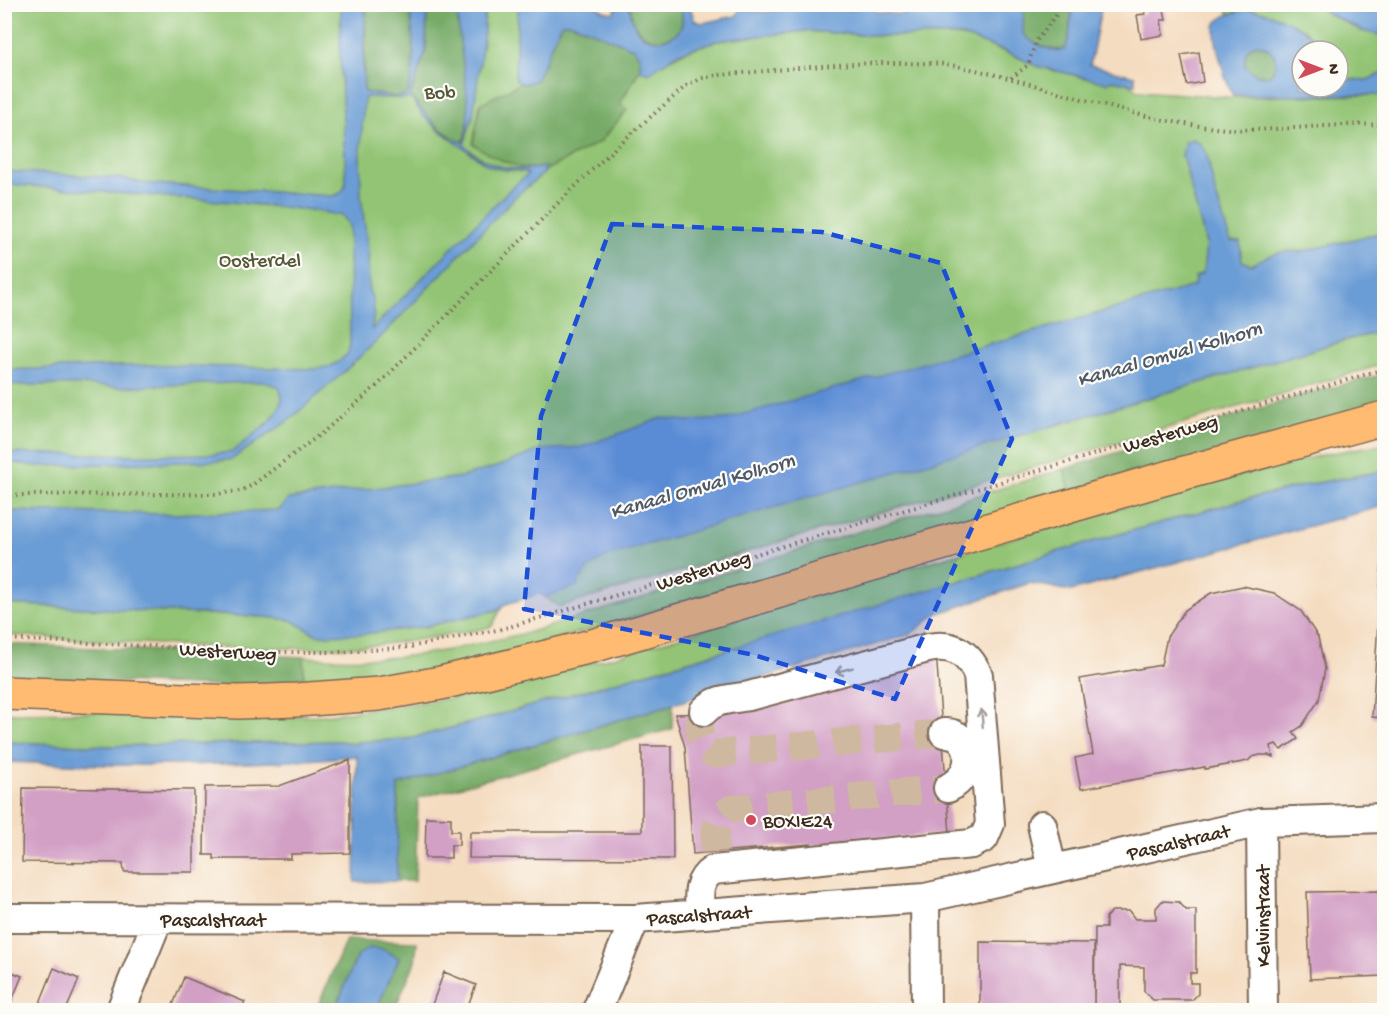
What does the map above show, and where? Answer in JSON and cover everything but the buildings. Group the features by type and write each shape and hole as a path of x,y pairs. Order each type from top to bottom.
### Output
{"main road":[{"path":"4,693 238,702 379,694 441,683 603,642 1152,482 1384,418"},
{"path":"1289,446 1384,434"}],"street":[{"path":"700,915 699,886 715,861 972,844 984,838 996,810 978,675 973,663 964,653 953,647 941,645 749,696 720,700 711,704 704,711"},
{"path":"944,733 957,736 968,750 969,759 964,777 957,784 948,788"},
{"name":"Pascalstraat","path":"4,918 635,919 700,915 925,898 1262,822 1384,818"},
{"name":"Kelvinstraat","path":"1262,822 1263,1011"},
{"path":"1042,825 1052,869"},
{"path":"925,898 926,1011"},
{"path":"121,1011 158,919"},
{"path":"597,1011 635,919"}],"path":[{"path":"1010,79 1028,65 1036,41 1057,14 1059,4"},
{"path":"4,495 216,494 240,491 250,486 322,433 379,384 616,147 686,86 702,78 881,63 954,65 1106,107 1208,128 1263,130 1352,123 1384,125"},
{"name":"Westerweg","path":"4,639 272,652 346,652 409,647 502,629 1384,369"}],"highlighted area":[{"path":"612,224 822,232 941,263 1012,439 895,699 754,655 524,609 541,416"}],"green space":[{"name":"Oosterdel","path":"4,5 527,5 532,168 544,173 600,142 627,110 620,104 640,69 716,41 779,33 807,31 877,36 949,35 972,39 1053,71 1069,72 1107,83 1115,80 1124,81 1138,91 1227,97 1290,96 1290,99 1350,99 1350,95 1384,95 1384,248 631,445 431,492 193,526 5,520"},
{"name":"Bob","path":"366,5 410,5 414,62 406,96 395,97 366,93 363,90"},
{"name":"Bob","path":"427,5 457,5 468,113 464,142 455,139 429,120 410,96 426,50"},
{"path":"631,5 681,5 682,24 671,38 654,39 637,28 632,18"},
{"path":"1024,5 1072,5 1069,38 1065,49 1055,50 1042,46 1026,37 1022,27"},
{"path":"1223,5 1312,5 1362,31 1384,36 1384,73 1367,80 1350,79 1350,39 1313,39 1304,29 1264,12 1248,9 1229,14"},
{"path":"563,23 572,23 633,48 640,57 640,69 620,103 627,110 600,142 546,170 543,167 535,169 517,166 488,154 473,144 480,104 521,83 536,80"},
{"path":"1258,44 1272,52 1274,57 1275,66 1269,76 1257,75 1245,67 1247,52"},
{"path":"1384,331 1384,364 559,607 545,597 577,586 591,567 611,555 1346,340"},
{"path":"1384,374 1384,406 1071,494 1064,469 1303,395"},
{"path":"1384,444 1384,471 1311,484 1243,500 1084,544 689,661 408,739 358,742 357,744 340,741 109,746 5,742 5,713 105,712 271,717 325,715 455,698 613,657 862,581 1211,482 1326,454"},
{"path":"1064,469 1071,494 439,672 287,689 304,676 303,657 399,657 447,650 527,633"},
{"path":"4,604 264,617 291,620 317,635 423,627 501,609 492,626 431,638 363,646 261,648 5,635"},
{"path":"4,644 303,657 304,676 286,689 5,677"},
{"path":"673,704 672,729 418,798 415,881 397,881 397,785"},
{"path":"346,940 417,942 415,962 394,1010 376,1010 399,958 357,956 335,1010 316,1010"}],"water":[{"path":"341,4 366,5 364,92 395,97 407,95 413,61 410,5 427,5 426,50 410,96 440,129 454,139 463,142 467,130 468,114 457,5 485,5 484,33 473,116 464,145 493,164 512,169 546,167 544,173 516,196 378,340 345,371 287,422 232,459 37,466 5,462 5,453 144,455 232,452 269,422 279,409 282,397 279,387 265,382 117,387 5,385 5,370 151,365 314,369 331,366 348,353 350,344 349,225 343,216 311,210 230,202 4,184 5,171 122,178 142,183 336,195 342,192 346,182 340,56","holes":["366,97 412,99 423,116 441,132 489,166 528,174 510,189 372,329 374,313 369,290 368,251 361,196 360,153 364,100"]},
{"path":"518,5 594,5 604,11 614,13 617,5 629,5 636,29 647,38 659,40 671,37 680,29 681,5 690,5 694,20 702,23 736,16 739,12 739,5 751,5 754,11 765,12 795,5 851,10 857,5 872,5 877,12 909,14 923,5 948,5 951,9 984,14 990,11 991,5 1024,5 1023,34 1043,47 1060,50 1065,49 1069,38 1072,5 1102,5 1090,65 1135,76 1135,84 1111,80 1107,83 1036,66 1005,51 962,36 877,36 807,31 716,41 679,53 649,73 640,70 640,57 633,48 572,23 563,23 536,80 525,84 516,81"},
{"path":"1312,5 1384,5 1384,36 1362,31"},
{"path":"1248,9 1267,13 1286,20 1314,39 1290,39 1290,95 1233,95 1220,58 1215,35 1217,22 1232,13","holes":["1258,44 1272,52 1275,61 1275,66 1269,76 1257,75 1245,66 1245,55 1251,47"]},
{"path":"1384,73 1384,95 1350,95 1350,79 1367,80"},
{"name":"Kanaal Omval Kolhorn","path":"1193,139 1201,144 1207,155 1230,241 1240,242 1242,261 1251,265 1281,252 1300,252 1384,232 1384,331 1346,340 612,555 591,567 577,586 545,597 539,594 503,605 501,609 423,627 363,634 317,635 291,620 265,617 5,604 5,511 172,514 279,510 288,499 461,477 496,467 540,450 582,447 662,418 688,421 727,419 1194,286 1195,277 1203,273 1206,244 1182,155 1185,141"},
{"path":"1384,471 1384,506 1071,591 1030,583 936,614 911,634 398,785 397,881 355,882 357,756 181,765 5,762 5,742 109,746 340,741 357,744 357,742 408,739 689,661 1084,544 1243,500 1311,484"},
{"path":"369,948 383,949 399,958 376,1010 335,1010 357,956"}],"tunnel":[{"path":"704,711 700,723 700,734 705,745 714,754 944,733"},
{"path":"715,852 716,828 721,818 731,809 948,788"}],"place":[{"name":"BOXIE24","path":"751,820"}]}
